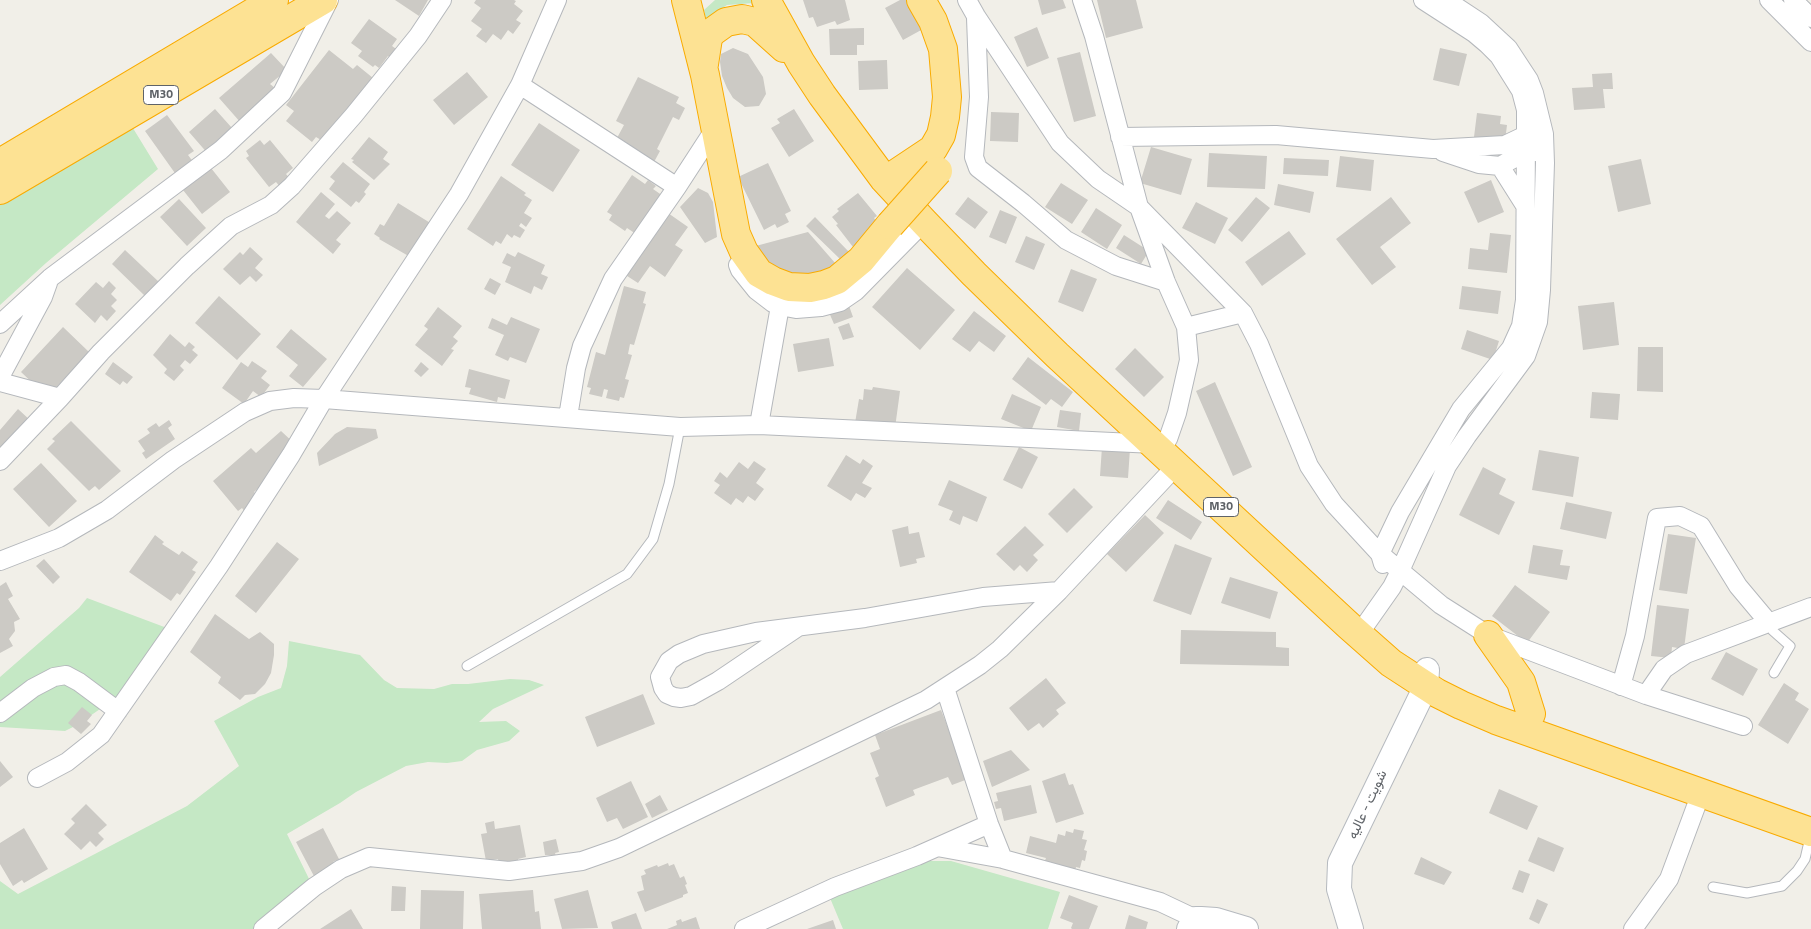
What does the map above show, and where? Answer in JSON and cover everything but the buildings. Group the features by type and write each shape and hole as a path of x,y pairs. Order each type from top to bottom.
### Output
{"highway":[{"name":"M30","path":"0,163 274,0"},
{"name":"M30","path":"0,190 323,0"},
{"path":"686,0 705,75 736,234 744,252 759,273 772,281 789,287 824,285 837,280 861,260 938,172 947,157 953,142 961,109 963,94 962,62 950,18 942,0"},
{"name":"M30","path":"766,0 801,63 863,152 884,179 974,274 1058,355 1240,509 1344,607 1407,657 1427,678 1461,706 1701,793 1811,812"},
{"name":"M30","path":"782,0 803,41 832,89 894,175 988,272 1161,441 1177,465 1348,625 1392,663 1427,678 1446,682 1471,694 1531,714 1745,800 1811,832"},
{"path":"894,175 933,149 941,135 944,117 947,97 943,48 933,21 921,0"},
{"path":"705,75 706,45 712,32 726,22 742,19 755,22 801,63"},
{"path":"1488,635 1521,682 1531,714"}],"street":[{"path":"0,324 50,278 222,150 282,93 329,0"},
{"path":"0,461 101,352 194,259 231,226 271,205 292,186 354,115 418,36 442,0"},
{"path":"37,778 67,762 101,736 219,566 291,455 324,399 459,194 520,85 557,0"},
{"path":"967,0 1060,143 1098,179 1139,207 1243,313 1259,344 1311,470 1334,504 1380,554 1442,605 1488,635 1646,695 1743,726"},
{"path":"0,561 59,538 107,510 173,460 246,412 270,401 294,398 568,417 680,427 759,425 1161,441 1177,413 1188,360 1186,327 1166,282 1139,207 1094,36 1082,0"},
{"path":"1392,587 1380,554 1400,512 1461,410 1504,359 1517,336 1524,314 1525,300 1526,110 1521,91 1499,56 1474,33 1423,0"},
{"path":"1366,624 1392,587 1447,466 1467,436 1517,371 1526,356 1538,322 1541,290 1544,134 1532,86 1508,48 1481,24 1446,0"},
{"path":"1769,0 1808,28"},
{"path":"1793,0 1808,28"},
{"path":"976,16 979,97 974,157 978,168 1066,240 1116,266 1166,282"},
{"path":"520,85 677,187"},
{"path":"568,417 576,368 582,346 600,304 613,279 716,127"},
{"path":"1120,137 1276,135 1433,149 1505,145 1526,135 1544,134"},
{"path":"1433,149 1479,164 1500,166 1526,152 1544,152"},
{"path":"1500,166 1525,205"},
{"path":"735,257 740,270 765,298 780,306 808,309 826,306 840,302 861,286 924,222"},
{"path":"0,377 43,297 50,278"},
{"path":"759,425 780,306"},
{"path":"1186,327 1243,313"},
{"path":"0,382 60,398"},
{"path":"263,929 314,887 341,869 369,857 509,871 582,861 619,848 917,704 946,688 1000,649 1059,591 1177,465"},
{"path":"1621,686 1635,636 1657,518 1680,516 1701,526 1738,586 1769,623"},
{"path":"798,627 718,681 691,696 681,698 667,694 663,688 660,677 669,661 679,654 704,644 736,636 798,627 864,618 983,597 1059,591"},
{"path":"1646,695 1664,669 1686,654 1811,607"},
{"path":"0,713 33,688 54,677 66,676 79,682 118,711"},
{"name":"شويت - عاليه","path":"1351,929 1339,889 1340,863 1427,678"},
{"path":"946,688 989,824 1003,859"},
{"path":"1633,929 1669,880 1701,793"},
{"path":"744,929 835,887 937,847 989,824"},
{"path":"937,847 1003,859 1160,902 1192,924 1209,919 1246,929"}],"lane":[{"path":"467,666 627,574 653,539 669,484 680,427"},
{"path":"1769,623 1773,631 1790,646 1774,673"},
{"path":"1713,886 1747,893 1782,886 1797,871 1805,859 1811,832"}],"green space":[{"path":"715,0 752,0 754,3 727,5 706,19 704,10"},
{"path":"109,89 158,169 46,263 0,305 0,175"},
{"path":"87,598 175,631 143,659 126,691 77,725 65,731 0,727 0,677 79,608"},
{"path":"289,641 360,655 384,680 397,688 434,689 452,684 510,679 529,680 544,685 493,709 479,722 506,721 520,731 509,741 477,750 462,761 447,763 428,762 406,766 356,792 287,834 314,889 277,929 0,929 0,881 18,894 187,806 239,766 214,721 258,697 281,688 287,666"},
{"path":"929,861 951,861 1060,892 1048,929 843,929 830,898"}]}
